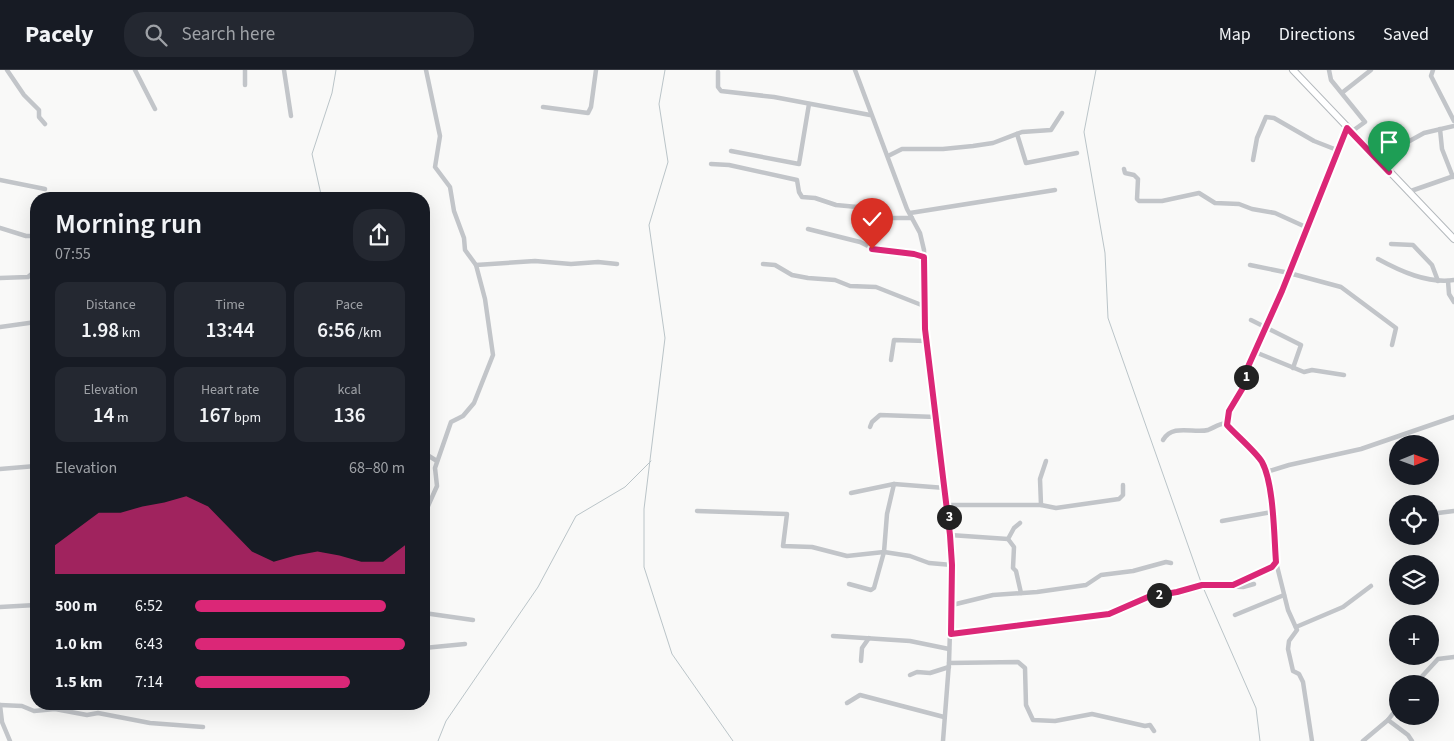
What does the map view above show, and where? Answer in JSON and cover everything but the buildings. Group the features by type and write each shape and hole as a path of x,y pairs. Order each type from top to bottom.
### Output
{"main road":[{"path":"1293,70 1454,240"}],"street":[{"path":"7,70 24,95 38,110 39,117 45,124"},
{"path":"135,70 155,109"},
{"path":"245,70 245,85"},
{"path":"284,70 291,116"},
{"path":"426,70 440,136 434,167 450,187 454,211 464,238 465,250 476,264 486,299 493,355 478,396 463,416 451,422 437,461 435,472 437,486 430,502"},
{"path":"543,107 588,113 596,70"},
{"path":"854,70 870,115 911,216 920,233 924,257 926,341 948,505 952,565 951,634 943,741"},
{"path":"1226,423 1229,411 1244,386 1247,369 1290,273 1337,150 1349,130 1365,122 1331,80 1329,70"},
{"path":"1342,92 1371,70"},
{"path":"1433,70 1431,76 1454,121"},
{"path":"718,72 718,88 721,92 774,97 870,115"},
{"path":"731,152 799,164 809,104"},
{"path":"888,156 902,149 943,149 992,143 1017,134 1051,130 1062,113"},
{"path":"1252,160 1257,138 1266,117 1274,118 1314,141 1337,150"},
{"path":"1377,159 1424,133 1454,126"},
{"path":"1408,192 1453,176 1442,149 1440,129"},
{"path":"1017,134 1026,164 1077,154"},
{"path":"711,164 729,165 797,180 802,197 815,198 836,205 868,208 891,218 1055,190"},
{"path":"1124,168 1126,173 1134,175 1139,180 1137,195 1139,201 1164,200 1198,193 1215,203 1239,204 1252,209 1272,212 1308,228"},
{"path":"0,180 45,189"},
{"path":"0,228 30,236"},
{"path":"808,229 860,242 876,250 914,254 924,257"},
{"path":"1392,244 1413,245 1432,265 1438,281"},
{"path":"1378,260 1400,271 1438,281 1451,280 1449,294 1454,302"},
{"path":"476,264 535,261 571,264 598,262 617,264"},
{"path":"763,264 775,264 792,275 835,280 850,286 874,287 924,306"},
{"path":"1250,265 1290,273 1341,288 1357,297 1396,328 1392,345"},
{"path":"0,278 30,275"},
{"path":"1251,320 1301,345 1293,368"},
{"path":"0,327 30,323"},
{"path":"891,360 894,340 926,341"},
{"path":"1255,352 1304,372 1312,370 1344,375"},
{"path":"870,427 872,422 880,415 936,417"},
{"path":"1266,472 1288,464 1361,449 1454,417"},
{"path":"1163,440 1165,437 1180,430 1206,430 1226,423"},
{"path":"1226,423 1261,460 1266,472 1275,528 1276,562 1284,595 1296,627 1296,633 1289,640 1288,649 1294,671 1299,674 1305,689 1312,741"},
{"path":"430,457 437,461"},
{"path":"1041,505 1040,480 1046,461"},
{"path":"0,468 30,466"},
{"path":"851,493 862,489 894,484 946,488"},
{"path":"849,584 871,590 874,588 884,552 887,514 894,493 894,484"},
{"path":"948,505 1041,505 1056,508 1119,499 1123,495 1123,485"},
{"path":"697,511 787,514 783,546 812,547 847,556 884,552 910,556 929,563 952,565"},
{"path":"1439,513 1454,511"},
{"path":"1222,521 1272,512"},
{"path":"1008,539 1014,528 1020,523"},
{"path":"950,535 1008,539 1014,547 1013,568 1016,571 1020,593"},
{"path":"952,605 993,595 1086,584 1101,575 1134,571 1166,562 1171,563"},
{"path":"1233,585 1272,567 1276,562"},
{"path":"951,634 1109,614 1148,597 1202,585 1233,585 1243,587 1254,584"},
{"path":"1296,627 1343,607 1370,586"},
{"path":"1235,615 1284,595"},
{"path":"0,608 30,606"},
{"path":"430,614 473,620"},
{"path":"833,636 910,641 950,649"},
{"path":"861,661 862,648 869,638"},
{"path":"430,647 465,644"},
{"path":"1422,675 1438,660 1454,657"},
{"path":"910,675 917,672 930,673 949,665 1018,662 1025,668 1026,705 1033,720 1055,721 1092,714 1145,726 1150,725 1154,731"},
{"path":"847,703 860,695 944,717"},
{"path":"3,741 9,739 1,724 0,705 22,706 30,709"},
{"path":"32,710 44,710"},
{"path":"60,710 87,715 98,713 150,723 203,727"},
{"path":"1363,741 1388,720 1408,735 1412,741"}],"waterway":[{"path":"320,192 312,154 332,93 336,70"},
{"path":"665,70 659,104 668,162 649,225 665,338 644,509 644,567 672,654 733,741"},
{"path":"1096,70 1084,132 1105,253 1108,318 1202,585 1256,708 1260,741"},
{"path":"438,741 446,721 538,587 576,516 625,487 651,461"}],"route":[{"path":"872,249 924,257 926,281 925,329 948,505 952,565 951,634 1109,614 1148,597 1202,585 1233,585 1272,567 1276,562 1276,532 1265,468 1261,460 1227,425 1227,416 1246,382 1247,369 1282,291 1347,128 1389,172"}]}
